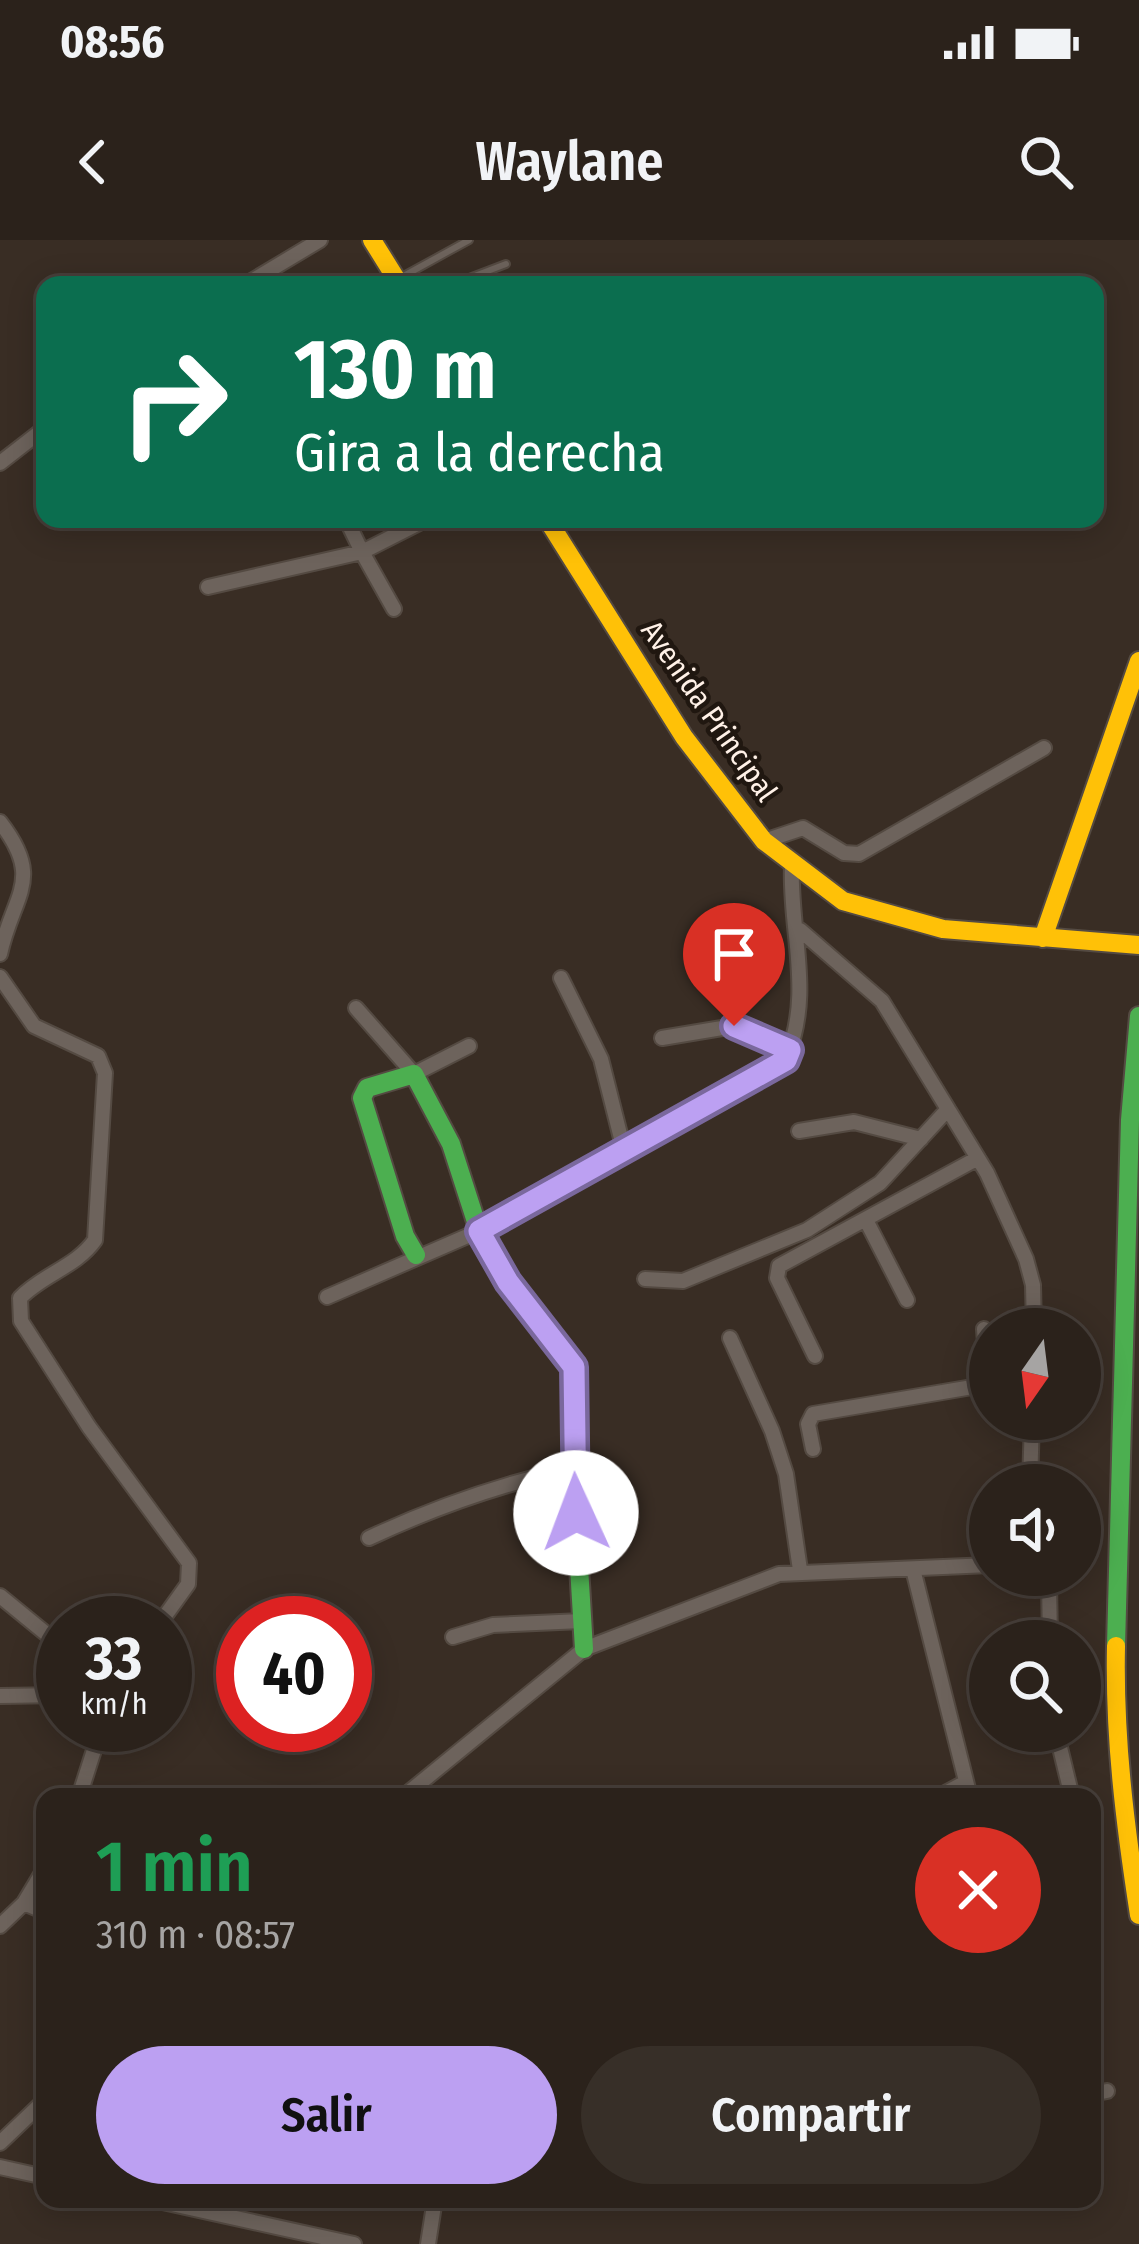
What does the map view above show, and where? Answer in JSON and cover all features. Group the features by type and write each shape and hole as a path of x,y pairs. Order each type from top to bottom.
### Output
{"main road":[{"path":"372,240 395,276"},
{"name":"Avenida Principal","path":"553,528 684,736 764,841 792,865 843,901 943,928 1139,945"},
{"path":"1033,937 1050,915 1139,661"},
{"path":"1139,1016 1130,1120 1115,1634 1124,1824 1139,1915"},
{"path":"416,1255 405,1236 362,1098 367,1088 414,1074 451,1144 479,1231 508,1282 574,1367 572,1468 584,1649"}],"street":[{"path":"260,276 320,240"},
{"path":"0,464 36,435"},
{"path":"350,528 394,609"},
{"path":"208,587 362,552 409,528"},
{"path":"764,841 803,828 844,853 859,854 1045,748"},
{"path":"0,822 23,853 23,879 0,954"},
{"path":"328,1297 479,1231 625,1154 786,1060 800,1010 800,930 790,900 792,865"},
{"path":"800,930 883,1001 978,1158 1026,1259 1034,1308"},
{"path":"0,977 34,1027 98,1056 105,1072 95,1240 83,1257 38,1280 20,1298 21,1321 89,1427 176,1539 189,1563 188,1584 179,1596"},
{"path":"561,978 601,1059 625,1154"},
{"path":"356,1008 414,1074 469,1046"},
{"path":"662,1038 734,1026 790,1050"},
{"path":"645,1280 683,1281 807,1229 880,1183 948,1109"},
{"path":"799,1132 854,1123 921,1139"},
{"path":"815,1356 776,1272 790,1258 866,1222 978,1158"},
{"path":"866,1222 908,1300"},
{"path":"730,1338 786,1474 800,1570"},
{"path":"813,1449 808,1424 813,1414 969,1387"},
{"path":"369,1538 430,1509 510,1482 572,1468"},
{"path":"415,1788 584,1649 779,1574 969,1565"},
{"path":"913,1569 968,1788"},
{"path":"0,1596 36,1625"},
{"path":"453,1637 493,1625 583,1621"},
{"path":"0,1696 36,1695"},
{"path":"82,1788 93,1752"},
{"path":"1061,1752 1070,1788"},
{"path":"2,1919 24,1903 36,1883"},
{"path":"24,1903 36,1908"},
{"path":"0,2143 36,2109"},
{"path":"0,2167 36,2175"},
{"path":"218,2208 291,2237 354,2244"},
{"path":"428,2244 434,2208"}],"lane":[{"path":"409,276 469,240"},
{"path":"475,276 506,264"}],"traffic: fast":[{"path":"1116,1646 1130,1120 1139,1016"},
{"path":"416,1255 405,1236 362,1098 367,1088 414,1074 451,1144 479,1231 508,1282 574,1367 573,1468 584,1649"}],"traffic: slow":[{"path":"372,240 394,276"},
{"path":"553,528 684,737 764,841 843,901 943,929 1139,945"},
{"path":"1043,938 1139,661"},
{"path":"1116,1646 1122,1781 1139,1915"}],"route":[{"path":"576,1513 574,1367 565,1349 508,1282 479,1231 625,1154 786,1060 790,1050 734,1026"}]}
